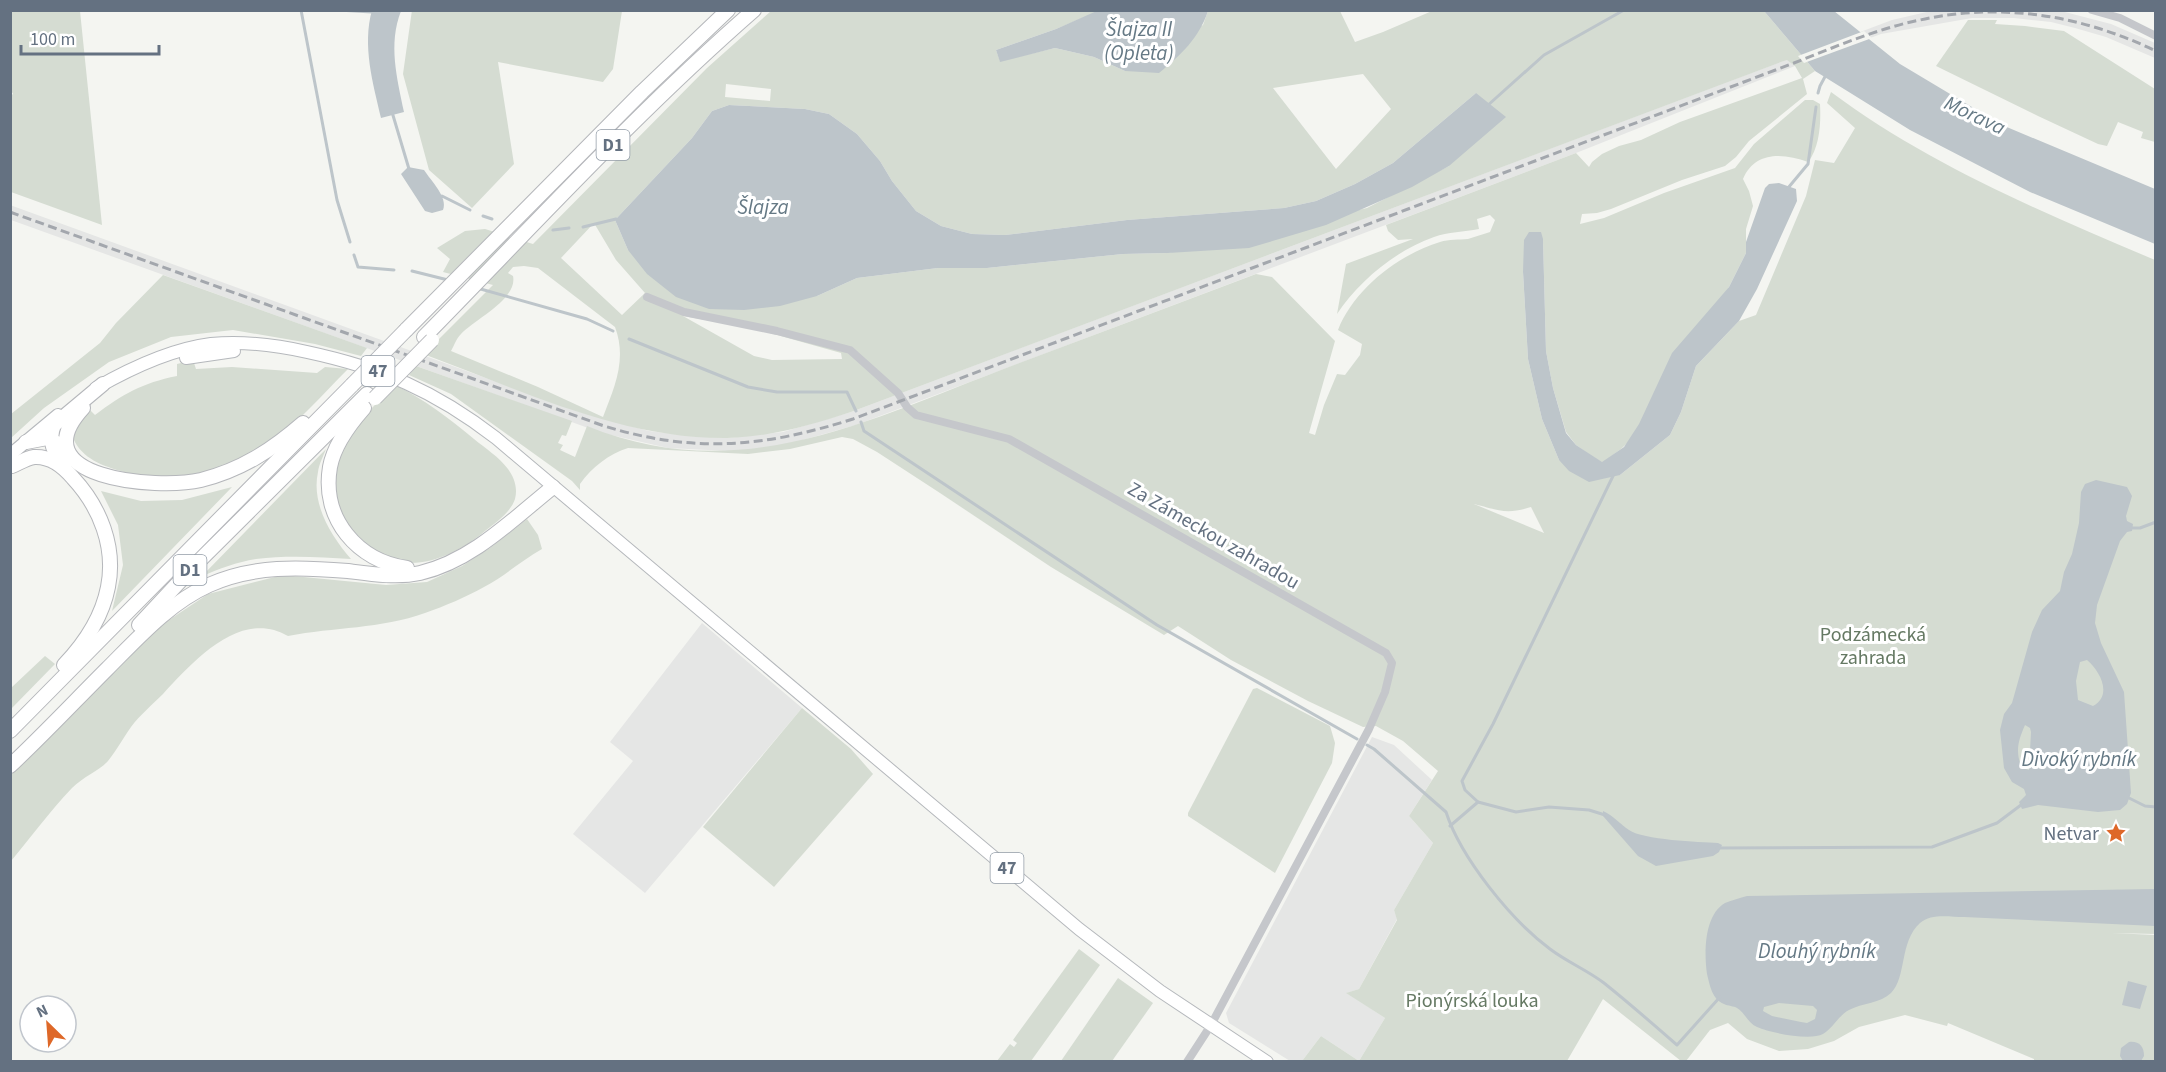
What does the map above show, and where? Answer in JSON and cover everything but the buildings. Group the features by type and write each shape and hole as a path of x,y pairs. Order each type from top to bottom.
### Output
{"highway":[{"name":"D1","path":"10,731 496,233 728,10"},
{"name":"D1","path":"10,756 195,565 371,396 708,51 754,10"},
{"path":"50,437 81,465 94,472 140,483 178,483 217,476 251,462 279,443 348,383"},
{"path":"10,720 65,664 88,636 101,613 109,586 110,558 104,529 92,502 54,451 50,437 54,425 59,420 103,384"},
{"path":"371,396 346,430 331,465 330,496 337,518 354,544 375,559 408,568 442,565"},
{"path":"73,458 67,449 65,434 73,418 83,408"},
{"path":"26,442 50,437"},
{"path":"11,462 42,458 60,465 69,473"},
{"path":"10,766 140,635 176,605 208,585 267,569 307,568 370,574 419,573 456,560 482,544 553,487"}],"main road":[{"name":"47","path":"11,462 26,442 70,405 103,384 162,357 209,345 258,345 305,351 361,365 433,395 487,431 1078,929 1160,991 1267,1062"},
{"path":"11,462 50,437 106,391 133,376 184,358 224,351 305,351"}],"street":[{"path":"2092,10 2120,18 2156,36"},
{"name":"Za Zámeckou zahradou","path":"647,297 684,312 777,331 850,350 898,393 907,407 916,415 1009,439 1386,653 1392,663 1385,692 1369,729 1211,1025"},
{"path":"1187,1062 1211,1025"}],"shaded area":[{"path":"1931,11 2061,11 2111,24 2155,43 2155,58 2106,37 2075,28 2051,22 2014,18 1972,18 1881,34 1576,153 856,425 785,445 758,449 728,451 668,448 602,433 11,220 10,205 563,406 615,422 649,431 690,436 728,438 756,435 783,432 851,412 1892,20"},
{"path":"702,623 802,708 645,893 573,834 633,761 610,742"},
{"path":"1372,737 1394,745 1432,780 1409,816 1433,843 1394,910 1397,919 1359,989 1347,993 1385,1018 1359,1061 1321,1036 1302,1061 1290,1061 1229,1023 1226,1013"}],"green space":[{"path":"11,10 80,11 102,225 11,192 10,100 13,93 10,92"},
{"path":"412,10 622,11 613,69 603,82 498,62 514,164 472,208 429,170 403,74"},
{"path":"771,11 1099,11 996,50 1000,61 1055,48 1094,57 1125,71 1203,25 1208,11 1340,11 1355,42 1432,11 1764,11 1815,71 1803,79 1807,94 1749,141 1725,166 1682,180 1611,209 1582,214 1580,224 1604,218 1664,193 1735,168 1754,144 1805,100 1813,100 1820,104 1817,142 1808,162 1789,157 1771,157 1762,159 1748,170 1743,179 1753,206 1746,229 1746,253 1729,287 1638,433 1602,463 1576,445 1566,432 1553,388 1546,351 1543,239 1523,272 1528,359 1542,419 1559,460 1620,475 1670,435 1681,412 1696,366 1739,321 1756,315 1806,196 1815,160 1834,163 1855,128 1827,103 1831,92 1907,142 1947,165 2071,224 2155,260 2155,934 2112,933 2155,935 2155,1061 2034,1061 2034,1059 1948,1023 1947,1026 1905,1015 1859,1027 1834,1041 1808,1049 1779,1051 1747,1039 1728,1023 1710,1030 1686,1061 1681,1061 1603,999 1567,1061 1359,1061 1385,1018 1346,993 1359,989 1397,920 1394,910 1433,843 1409,816 1438,771 1403,741 1376,726 1363,727 1308,701 1231,660 1178,626 1164,635 1051,567 877,452 853,439 842,437 790,449 748,454 628,448 595,467 580,484 580,490 572,481 451,394 409,375 416,366 572,421 566,436 562,435 558,443 563,445 560,450 575,457 587,426 642,443 695,450 747,449 798,441 899,410 1256,274 1272,277 1335,341 1309,433 1315,435 1337,374 1345,375 1360,355 1362,344 1338,330 1355,301 1379,276 1409,255 1440,242 1468,239 1490,232 1495,220 1490,215 1477,219 1479,229 1439,235 1406,250 1367,279 1337,314 1346,264 1413,239 1398,240 1388,231 1386,225 1576,153 1589,167 1602,154 1619,146 1641,140 1680,122 1802,78 1795,66 1787,60 851,412 790,430 727,438 649,431 574,410 426,355 493,285 443,272 450,259 437,248 465,231 485,229 533,244 707,68","holes":["1363,74 1391,109 1336,169 1273,88","726,84 771,89 770,101 725,97","1476,93 1449,166 1367,208 1168,253 1123,254 987,268 938,268 857,278 817,296 628,250 615,220 692,138 712,111 729,105 805,109 829,114 857,134 880,161 892,181 916,211 941,226 972,234 1005,235 1127,220 1284,208 1316,201 1355,184 1393,163","594,223 616,260 645,293 622,315 561,258","513,267 538,268 615,327 620,361 603,417 451,351 461,334 509,293 513,284 513,276 508,273","683,316 752,328 841,353 842,359 772,360 754,356","1474,504 1508,511 1531,507 1544,533"]},
{"path":"1968,20 1997,20 1995,24 2064,31 2155,89 2155,142 2141,138 2143,132 2118,122 2107,146 2098,144 1936,66"},
{"path":"163,275 367,348 361,356 315,344 233,330 171,337 109,362 44,408 11,438 11,414 100,343 116,323"},
{"path":"193,360 196,369 232,367 317,373 325,367 348,369 300,418 268,445 241,460 210,471 177,477 143,478 101,464 77,445 73,438 80,419 90,410 95,415 133,390 177,376 177,364"},
{"path":"395,385 436,409 496,457 510,472 516,487 515,499 506,513 477,537 460,549 421,562 392,560 375,553 360,542 348,528 335,493 335,474 339,456 349,436"},
{"path":"326,449 319,469 317,496 324,519 336,540 351,559 292,557 256,559 202,576"},
{"path":"232,487 112,611 123,565 118,525 101,491 141,501 182,500"},
{"path":"527,519 538,535 542,549 492,583 440,607 392,622 288,636 270,629 252,629 219,642 188,668 142,714 108,761 72,788 11,861 11,775 157,628 208,594 283,575 386,585 427,582 462,566 490,548"},
{"path":"45,656 55,664 11,709 11,688"},
{"path":"1257,688 1330,726 1335,743 1332,763 1275,873 1188,816 1253,689"},
{"path":"802,708 851,749 873,774 774,887 703,827"},
{"path":"1079,949 1100,965 1031,1061 997,1061 1010,1044 1014,1047 1017,1043 1013,1040"},
{"path":"1118,978 1153,1003 1112,1061 1061,1061"},
{"path":"1321,1036 1359,1061 1302,1061"}],"water":[{"path":"372,10 401,11 394,48 404,112 381,118 368,51"},
{"name":"Šlajza II (Opleta)","path":"1099,10 1208,11 1200,30 1175,60 1159,73 1125,71 1094,57 1055,48 1000,62 996,50 1056,29"},
{"name":"Morava","path":"1764,11 1834,11 1900,64 2002,125 2155,189 2155,244 2030,192 1910,130 1815,71"},
{"name":"Šlajza","path":"1476,93 1506,117 1449,166 1412,187 1326,225 1249,248 1123,254 987,268 938,268 857,278 817,296 780,306 744,310 709,309 676,297 647,274 628,250 615,220 692,138 712,111 729,105 805,109 829,114 857,134 880,161 892,181 916,211 941,226 972,234 1005,235 1127,220 1284,208 1316,201 1355,184 1393,163"},
{"path":"408,167 424,170 441,195 443,210 432,213 425,211 401,174"},
{"path":"1779,183 1796,189 1797,201 1757,289 1739,321 1696,366 1681,412 1670,435 1620,475 1589,482 1569,471 1559,460 1542,419 1528,359 1523,272 1524,240 1529,232 1541,232 1543,239 1546,351 1553,388 1566,433 1576,445 1602,462 1624,447 1639,424 1672,353 1729,287 1746,253 1746,242 1765,188 1769,184"},
{"name":"Divoký rybník","path":"2096,480 2127,487 2132,496 2126,516 2127,521 2133,524 2132,531 2127,532 2120,541 2097,605 2095,623 2101,643 2124,692 2131,793 2127,804 2120,810 2098,812 2038,805 2022,809 2019,802 2026,795 2024,789 2012,782 2004,768 2000,730 2004,714 2012,703 2032,632 2042,610 2060,591 2064,572 2072,554 2079,523 2081,492 2085,484","holes":["2087,660 2100,676 2103,690 2099,701 2093,706 2078,700 2076,681 2080,662","2025,725 2030,728 2031,732 2029,770 2022,768 2018,752"]},
{"path":"1603,811 1629,830 1646,836 1722,845 1719,852 1713,856 1656,866 1638,856 1603,816"},
{"name":"Dlouhý rybník","path":"2155,889 2155,926 1947,916 1930,918 1920,923 1913,931 1899,978 1891,993 1882,999 1849,1010 1823,1034 1809,1037 1781,1034 1757,1027 1737,1008 1720,1002 1714,995 1707,974 1706,945 1709,925 1718,909 1725,903 1747,896","holes":["1779,1003 1813,1006 1817,1010 1815,1019 1807,1023 1772,1016 1763,1011 1764,1007"]},
{"path":"2128,981 2147,986 2140,1009 2122,1005"},
{"path":"2129,1042 2136,1042 2142,1047 2144,1056 2141,1061 2123,1061 2120,1056 2121,1048"}],"pier":[{"path":"1864,31 1872,38 1804,63 1798,56"}],"waterway":[{"path":"301,10 337,200 350,242"},
{"path":"338,10 372,12"},
{"path":"1487,106 1544,55 1624,10"},
{"path":"1818,93 1827,73"},
{"path":"1788,188 1808,164 1816,107"},
{"path":"392,112 409,169"},
{"path":"442,196 470,210"},
{"path":"483,216 492,219"},
{"path":"583,227 616,219"},
{"path":"553,230 569,228"},
{"path":"354,255 358,267 394,270"},
{"path":"412,271 448,280"},
{"path":"477,288 587,319 613,331"},
{"path":"629,339 748,387 777,392 847,392 856,411"},
{"path":"861,422 864,431 1157,625 1357,739"},
{"path":"1478,802 1465,790 1462,781 1493,724 1613,476"},
{"path":"2131,528 2140,528 2156,522"},
{"path":"1367,745 1446,812 1453,830 1475,868 1519,922 1550,949 1604,983 1677,1045 1720,997"},
{"path":"2129,798 2145,806 2156,807"},
{"path":"1450,826 1478,802 1516,812 1549,807 1589,810 1605,815"},
{"path":"1717,848 1932,847 1997,823 2021,805"}],"railway":[{"path":"10,212 604,426 669,441 730,444 789,436 853,419 1840,45 1904,24 1980,12 2040,15 2099,28 2156,51"}],"place":[{"name":"Netvar","path":"2116,833"}],"park label":[{"name":"Podzámecká zahrada","path":"1873,646"},
{"name":"Pionýrská louka","path":"1472,1000"}]}
